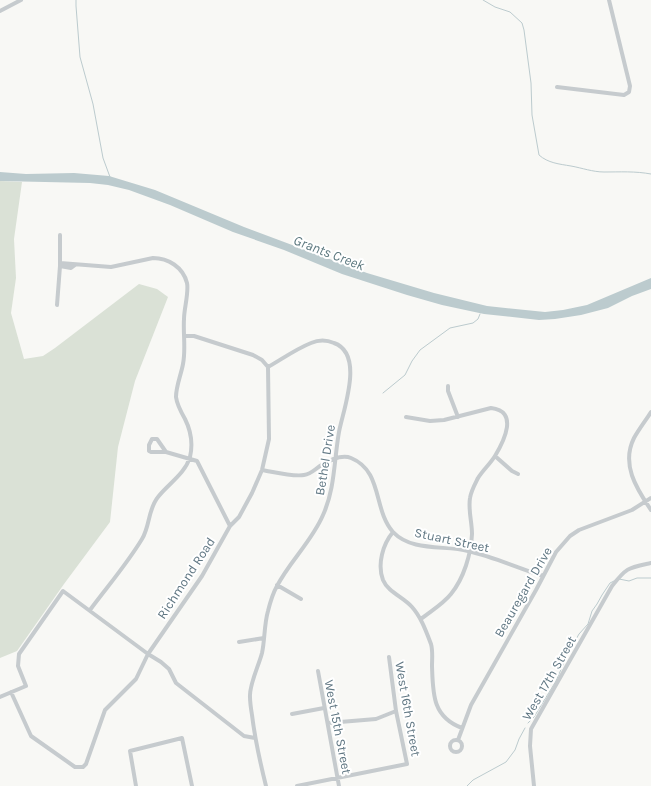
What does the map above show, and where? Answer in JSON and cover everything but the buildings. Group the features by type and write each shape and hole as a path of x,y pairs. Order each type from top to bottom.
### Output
{"street":[{"path":"0,11 21,0"},
{"path":"557,87 624,95 629,92 630,86 609,0"},
{"path":"57,305 60,265 60,235"},
{"path":"60,265 71,263 75,265 111,267 158,258 179,268 187,283 183,364 176,396 178,407 188,426 191,438 189,458 180,474 157,498 151,511 143,538 90,610"},
{"path":"184,336 194,336 253,355 262,360 268,367"},
{"name":"Bethel Drive","path":"266,786 255,738 249,696 262,653 267,613 277,585 317,528 324,514 332,489 342,415 350,389 350,364 347,355 342,348 336,344 320,341 310,343 268,367"},
{"name":"Richmond Road","path":"11,692 31,736 75,767 83,767 86,764 105,710 136,679 148,654 202,576 230,526 239,517 252,493 262,470 269,439 268,367"},
{"path":"448,386 448,390 458,417"},
{"path":"406,417 430,421 444,420 491,408 498,409 503,413 507,419 508,427 495,456 478,478 470,497 472,533 470,551 465,568 452,593 421,619"},
{"path":"651,412 634,439 630,452 629,463 636,485 651,510"},
{"path":"166,452 157,439 152,439 149,445 149,451 151,452 166,452 197,461 230,526"},
{"path":"495,456 512,471 518,474"},
{"path":"262,470 304,476 312,473 319,467 342,457 349,457 359,462 366,468 371,476 382,510 393,532 384,545 382,554 381,568 383,581 390,590 411,606 421,619 431,645 432,688 435,702 447,720 453,725 462,728"},
{"name":"Beauregard Drive","path":"458,740 471,705 556,552 570,536 579,530 622,514 651,498"},
{"name":"Stuart Street","path":"393,532 413,543 470,551 543,576"},
{"name":"West 17th Street","path":"534,786 530,746 531,729 612,586 622,573 631,567 651,563"},
{"path":"277,585 301,599"},
{"path":"0,697 26,686 18,666 20,652 63,591 161,662 169,669 176,683 244,736 255,738"},
{"path":"239,642 264,638"},
{"name":"West 16th Street","path":"338,778 407,764 396,711 389,656"},
{"name":"West 15th Street","path":"318,671 340,786"},
{"path":"292,714 324,708"},
{"path":"328,723 376,719 396,711"},
{"path":"136,786 130,751 182,738 192,786"},
{"path":"297,786 338,778"}],"shaded area":[{"path":"0,172 26,174 74,173 109,176 155,190 244,227 367,273 434,293 487,306 545,312 587,305 651,278 651,289 632,296 608,308 581,315 555,319 539,320 484,314 442,305 342,274 129,190 108,185 90,183 0,181"},
{"path":"0,181 22,182 14,239 16,278 11,313 24,359 43,356 139,284 157,289 168,297 135,381 118,447 110,522 17,651 0,658"}],"waterway":[{"path":"76,0 80,57 93,104 103,158 110,177"},
{"path":"483,0 495,7 510,12 522,23 531,83 532,115 539,155 554,163 596,171 651,174"},
{"path":"383,393 405,375 412,361 420,350 450,328 473,323 478,319 480,314"},
{"path":"619,579 629,581 637,578 651,578"},
{"path":"528,723 534,717 556,681 566,658 568,648 588,624 592,611 610,583 614,581"},
{"path":"467,786 473,780 506,762 515,750 525,728"}],"water label":[{"name":"Grants Creek","path":"329,253"}]}
